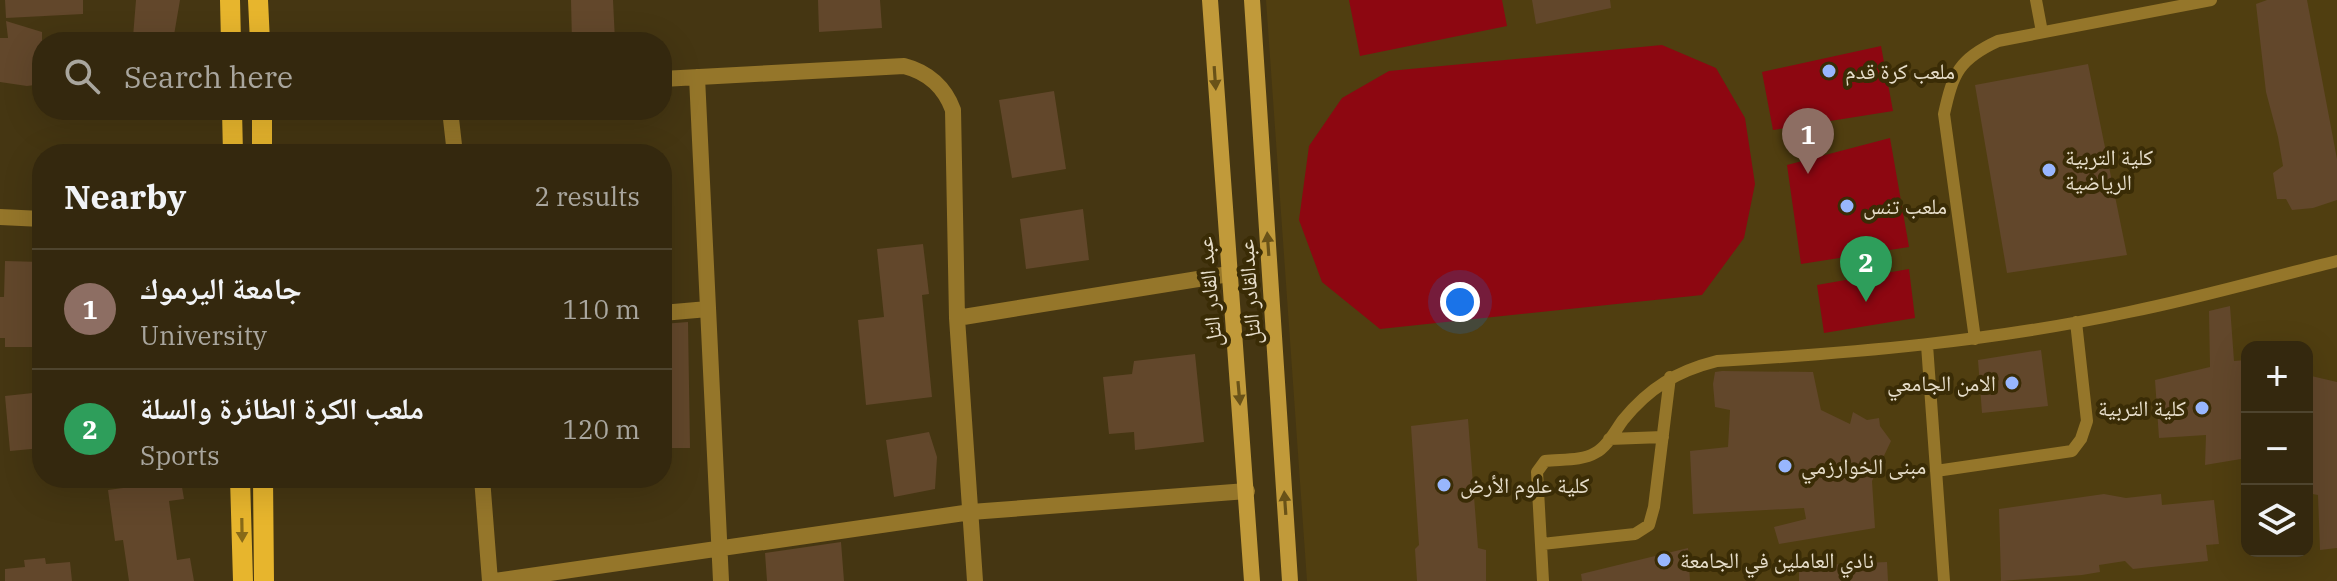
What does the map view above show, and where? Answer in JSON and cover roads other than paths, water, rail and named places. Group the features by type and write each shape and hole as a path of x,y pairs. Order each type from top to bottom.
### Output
{"main road":[{"path":"230,0 231,32"},
{"path":"258,0 260,32"},
{"name":"عبد القادر التل","path":"1210,0 1252,581"},
{"name":"عبدالقادر التل","path":"1252,0 1290,581"},
{"path":"232,120 233,144"},
{"path":"262,120 262,144"},
{"path":"240,488 243,581"},
{"path":"263,488 264,581"}],"street":[{"path":"672,78 904,66 917,70 946,92 953,110 957,318 975,581"},
{"path":"697,77 721,581"},
{"path":"451,120 454,144"},
{"path":"0,217 32,219"},
{"path":"957,318 1229,274"},
{"path":"672,312 708,309"},
{"path":"483,488 493,581 971,512 1247,491"}],"lane":[{"path":"2036,0 2042,32"},
{"path":"1975,339 1944,114 1950,86 1959,69 1975,52 1998,41 2211,0"},
{"path":"1543,581 1537,472 1540,465 1545,461 1593,454 1639,401 1670,377 1695,366 1717,361 1975,339 2129,312 2337,261"},
{"path":"1936,471 2072,451 2081,439 2087,421 2076,322"},
{"path":"1927,345 1944,581"},
{"path":"1542,544 1635,534 1649,525 1654,507 1670,377"},
{"path":"1609,439 1663,437"}],"place":[{"name":"ملعب كرة قدم","path":"1829,71"},
{"name":"كلية التربية الرياضية","path":"2049,170"},
{"name":"جامعة اليرموك","path":"1808,174"},
{"name":"ملعب تنس","path":"1847,206"},
{"name":"ملعب الكرة الطائرة والسلة","path":"1866,302"},
{"name":"الامن الجامعي","path":"2012,383"},
{"name":"كلية التربية","path":"2202,408"},
{"name":"مبنى الخوارزمي","path":"1785,466"},
{"name":"كلية علوم الأرض","path":"1444,485"},
{"name":"نادي العاملين في الجامعة","path":"1664,560"}]}
